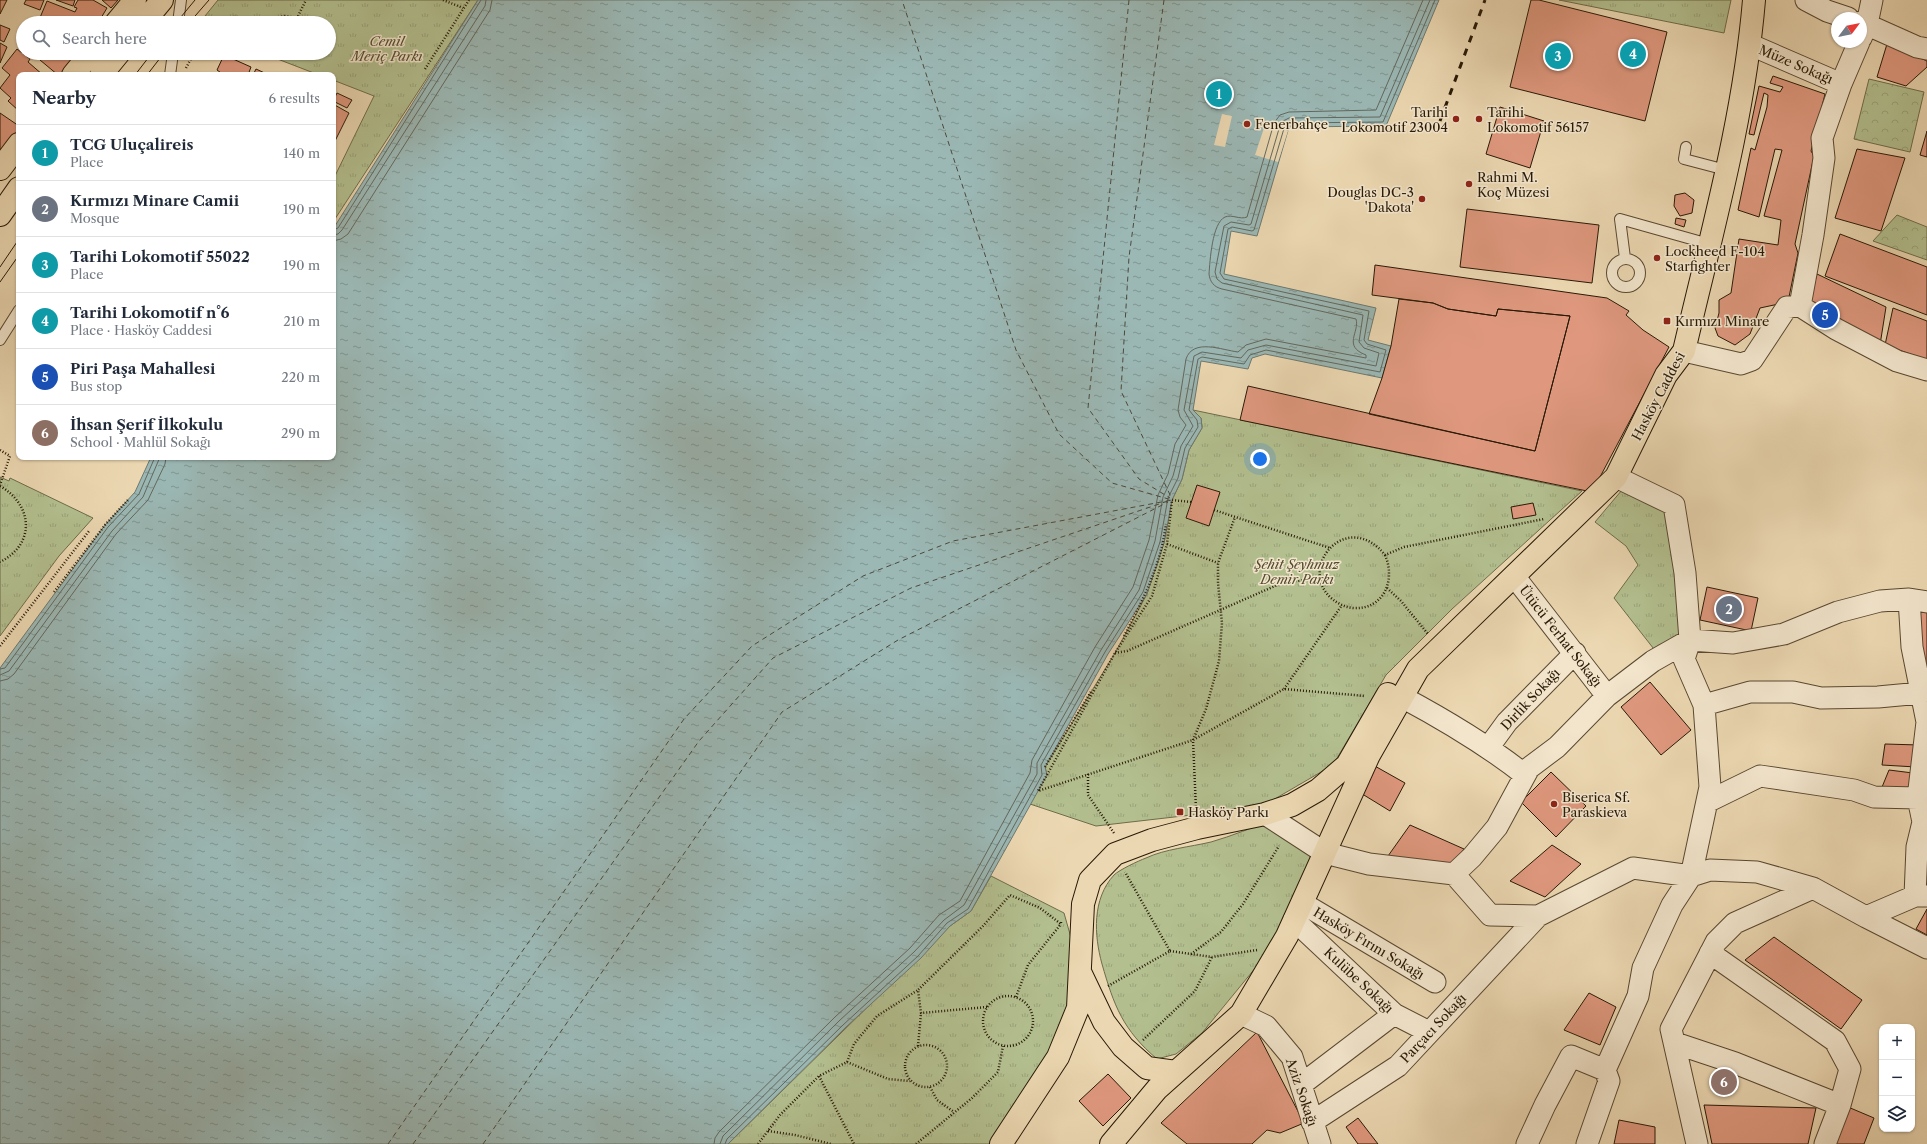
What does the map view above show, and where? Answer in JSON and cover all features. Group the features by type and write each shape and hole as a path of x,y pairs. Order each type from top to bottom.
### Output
{"main road":[{"path":"122,16 135,0"},
{"path":"149,16 162,0"},
{"name":"Hasköy Caddesi","path":"1489,600 1616,477 1666,375 1684,352 1739,114 1750,45 1754,0"},
{"path":"76,72 86,60"},
{"path":"103,72 113,60"},
{"path":"0,169 16,148"},
{"path":"0,215 16,192"},
{"path":"1111,1144 1157,1089 1241,1014 1282,945 1325,853 1394,697 1396,680 1425,647 1489,600"},
{"path":"1001,1144 1058,1056 1078,1008 1081,973 1072,917 1083,904 1090,880 1112,846 1152,840 1197,828 1265,814 1292,805 1311,794 1347,765 1394,697 1418,669 1489,600"},
{"path":"1081,973 1104,1022 1129,1052 1147,1068 1176,1072"}],"street":[{"path":"1806,0 1831,13"},
{"path":"1867,12 1872,0"},
{"path":"1867,31 1927,49"},
{"name":"Müze Sokağı","path":"1750,45 1841,84"},
{"path":"1800,306 1813,235 1823,166 1822,138 1853,48"},
{"path":"1684,352 1742,364 1752,360 1786,307 1800,306 1836,329 1897,361 1927,370"},
{"path":"1587,1144 1609,1081 1605,1070 1638,996 1643,968 1672,905 1691,876 1710,787 1704,705 1684,659 1690,640 1685,573 1674,505 1616,477"},
{"name":"Ütücü Ferhat Sokağı","path":"1514,576 1607,696"},
{"path":"1454,874 1472,857 1497,827 1529,768 1557,747 1607,696 1653,661 1690,640 1733,643 1784,634 1838,612 1880,601 1918,600 1912,647 1927,722 1918,798 1923,822 1917,847 1921,896 1866,917"},
{"name":"Dirlik Sokağı","path":"1488,748 1506,722 1575,653"},
{"path":"1704,705 1750,692 1793,692 1821,698 1878,697 1921,693"},
{"path":"1394,697 1488,748 1525,775"},
{"path":"1707,802 1760,776 1854,790 1874,797 1918,798"},
{"path":"1265,814 1325,853 1369,864 1454,874 1490,915 1538,916 1633,868 1691,876 1710,870 1757,872 1813,888 1927,948"},
{"path":"1697,1144 1671,1029 1716,942 1735,923 1813,888"},
{"name":"Hasköy Fırını Sokağı","path":"1298,911 1435,982"},
{"name":"Kulübe Sokağı","path":"1298,911 1394,1014 1429,1032"},
{"name":"Parçacı Sokağı","path":"1312,1122 1398,1066 1538,916"},
{"path":"1710,953 1835,1041 1850,1069 1840,1105 1825,1144"},
{"name":"Aziz Sokağı","path":"1241,1014 1266,1026 1292,1057 1302,1084 1312,1122 1320,1144"},
{"path":"1302,1084 1394,1014"},
{"path":"1675,1043 1735,1063 1840,1105"},
{"path":"1527,1144 1545,1105 1571,1056 1605,1070"}],"lane":[{"path":"179,16 181,0"},
{"path":"170,72 172,60"},
{"path":"1686,147 1684,159 1726,170"},
{"path":"1625,258 1620,219 1708,244"},
{"path":"0,340 16,315"}],"path":[{"path":"298,16 306,0"},
{"path":"443,0 464,8"},
{"path":"425,69 469,0"},
{"path":"185,70 190,60"},
{"path":"0,450 10,456 0,486 10,492 19,501 24,512 26,524 25,536 20,547 0,562"},
{"path":"54,592 105,525 128,500"},
{"path":"1045,768 1115,653 1152,596 1167,544 1172,500 1191,502"},
{"path":"1214,510 1330,548"},
{"path":"1197,828 1194,740 1206,709 1219,661 1222,623 1218,563 1235,517"},
{"path":"1385,555 1404,547 1552,518"},
{"path":"1166,524 1164,543 1147,594 1038,791 1194,740 1284,689 1342,605"},
{"path":"0,646 89,531"},
{"path":"1360,538 1369,540 1378,546 1390,565 1390,575 1387,588 1381,596 1372,604 1361,607 1342,605 1328,595 1321,579 1322,561 1330,548 1342,540 1360,538"},
{"path":"1167,544 1218,563"},
{"path":"1115,653 1127,651 1284,582 1321,579"},
{"path":"1387,588 1401,601 1434,641"},
{"path":"1284,689 1394,697"},
{"path":"1088,774 1088,795 1115,835 1112,846 1170,951"},
{"path":"1191,954 1221,932 1243,904 1289,830"},
{"path":"758,1144 780,1115 819,1076 846,1062 854,1044 877,1016 918,990 983,926 1010,895 1040,908 1061,924"},
{"path":"1016,997 1028,965 1061,924 1072,917"},
{"path":"1061,924 1072,917"},
{"path":"1091,995 1148,966 1170,951 1212,957 1282,945"},
{"path":"1129,1052 1195,991 1212,957"},
{"path":"918,990 921,1012 918,1046"},
{"path":"1000,997 1016,997 1024,1001 1033,1015 1031,1032 1020,1044 1003,1046 995,1043 984,1031 983,1014 987,1007 992,1001 1000,997"},
{"path":"921,1012 987,1007"},
{"path":"925,1045 939,1049 946,1061 946,1074 942,1080 930,1087 917,1085 907,1076 905,1063 912,1050 918,1046 925,1045"},
{"path":"916,1144 998,1072 1003,1046"},
{"path":"846,1062 888,1079 911,1081"},
{"path":"819,1076 854,1144"},
{"path":"930,1087 937,1100 954,1112"},
{"path":"768,1131 795,1135 831,1144"}],"green space":[{"name":"Cemil Meriç Parkı","path":"218,0 478,0 336,217 336,174 374,96 336,81 336,72 311,72 280,60 336,60 336,16 205,16"},
{"path":"1559,0 1731,0 1724,33"},
{"path":"1869,79 1924,92 1910,152 1854,139"},
{"path":"1897,215 1927,227 1927,260 1873,241"},
{"name":"Şehit Şeyhmuz Demir Parkı","path":"1193,410 1582,491 1452,609 1386,675 1333,765 1261,807 1096,826 1030,804 1047,775 1045,767 1115,653 1147,594 1164,543 1172,500 1182,479 1189,450 1202,428 1201,418"},
{"path":"0,477 9,481 10,478 93,518 59,556 0,636"},
{"path":"1622,490 1666,508 1685,635 1657,653 1614,598 1638,565 1626,546 1595,522"},
{"path":"1274,820 1319,849 1284,920 1261,961 1202,1033 1176,1054 1157,1059 1145,1048 1128,1027 1121,1016 1111,992 1102,964 1097,941 1096,929 1098,906 1102,895 1116,873 1143,859 1169,850 1211,842"},
{"path":"991,876 1064,913 1081,973 1078,1008 1001,1144 728,1144 950,926 971,911"}],"water":[{"path":"478,0 1439,0 1386,126 1289,127 1257,236 1231,231 1224,274 1376,308 1368,340 1391,346 1382,378 1265,354 1252,358 1248,369 1201,361 1193,410 1201,418 1202,428 1189,450 1182,479 1172,500 1164,543 1147,594 1108,654 1045,767 1047,775 971,911 950,926 921,958 846,1027 728,1144 0,1144 0,668 105,525 135,492 150,460 336,460 336,224"}],"pier":[{"path":"1222,114 1232,116 1225,147 1214,145"},
{"path":"1265,125 1288,131 1278,162 1255,155"}],"building":[{"path":"0,0 7,0 0,14"},
{"path":"26,0 44,0 40,10 24,4"},
{"path":"56,0 75,0 73,6"},
{"path":"78,0 93,0 107,8 102,16 41,16 47,1 75,12 77,8 74,7"},
{"path":"102,0 118,0 111,8"},
{"path":"1531,0 1539,0 1667,32 1645,121 1510,87"},
{"path":"0,25 10,29 4,42 0,40"},
{"path":"0,43 7,47 0,63"},
{"path":"1887,44 1927,61 1927,67 1906,86 1877,77"},
{"path":"16,50 16,60 29,60 28,62 40,72 16,72 16,108 8,101 11,98 0,88 10,75 2,68"},
{"path":"40,60 77,60 67,72 54,72"},
{"path":"222,60 235,60 251,67 249,72 220,72 217,70"},
{"path":"256,69 262,72 254,72"},
{"path":"1773,76 1825,94 1811,151 1814,156 1795,244 1798,253 1788,302 1760,308 1750,334 1735,345 1718,336 1715,328 1719,313 1719,300 1731,293 1739,239 1778,245 1781,220 1764,216 1782,150 1775,149 1759,217 1738,210 1751,148 1755,150 1767,107 1768,95 1764,93 1754,135 1749,134 1759,86 1780,92 1783,87 1770,83"},
{"path":"337,93 352,100 347,108 336,102"},
{"path":"336,106 349,113 336,139"},
{"path":"1500,107 1544,121 1530,168 1486,154"},
{"path":"0,113 16,124 16,136 5,152 0,149"},
{"path":"1927,131 1927,157 1920,155"},
{"path":"1857,149 1905,158 1881,231 1835,218"},
{"path":"1685,193 1694,200 1692,213 1680,216 1674,206 1675,195"},
{"path":"1467,209 1599,225 1592,283 1460,267"},
{"path":"1676,218 1686,220 1684,227 1675,224"},
{"path":"1840,234 1927,267 1927,315 1825,276"},
{"path":"1375,265 1607,298 1629,311 1626,315 1643,330 1669,347 1592,492 1240,420 1248,386 1535,451 1570,316 1498,309 1496,316 1448,309 1433,303 1372,295"},
{"path":"1817,274 1886,307 1880,345 1809,303"},
{"path":"1399,299 1433,303 1448,309 1496,316 1498,309 1570,316 1535,451 1369,414 1382,378 1391,346"},
{"path":"1893,308 1927,321 1927,360 1885,345"},
{"path":"1197,485 1220,492 1209,526 1186,518"},
{"path":"1533,503 1536,515 1513,519 1511,507"},
{"path":"1707,587 1758,598 1751,631 1700,620"},
{"path":"1913,609 1927,611 1927,664 1915,664"},
{"path":"1650,682 1691,730 1661,755 1621,707"},
{"path":"1885,744 1919,745 1916,767 1882,765"},
{"path":"1373,765 1405,783 1390,811 1359,792"},
{"path":"1889,770 1913,773 1911,798 1880,792"},
{"name":"Biserica Sf. Paraskieva","path":"1551,772 1586,806 1556,837 1521,802"},
{"path":"1410,825 1464,849 1451,868 1388,856"},
{"path":"1552,845 1581,864 1545,897 1510,881"},
{"path":"1927,909 1927,935 1916,929"},
{"path":"1774,937 1862,1000 1841,1029 1745,960"},
{"path":"1589,993 1616,1007 1600,1045 1564,1030"},
{"path":"1257,1032 1304,1123 1280,1133 1267,1130 1252,1144 1187,1144 1161,1123"},
{"path":"1108,1074 1131,1098 1103,1126 1079,1101"},
{"path":"1704,1105 1816,1108 1808,1144 1712,1144"},
{"path":"1848,1107 1874,1118 1864,1144 1833,1144"},
{"path":"1358,1118 1378,1144 1358,1144 1346,1127"},
{"path":"1619,1120 1655,1127 1655,1144 1614,1144"}],"ferry route":[{"path":"388,1144 684,719 752,646 863,576 953,541 1172,500 1112,483 1059,434 1016,350 902,0"},
{"path":"1129,0 1088,408 1139,479 1170,498"},
{"path":"1164,0 1129,257 1121,391 1172,499"},
{"path":"413,1144 699,741 773,658 911,588 1168,501"},
{"path":"483,1144 782,712 898,640 1168,502"}],"tram line":[{"path":"182,16 195,0"},
{"path":"195,16 209,0"},
{"path":"137,72 147,60"},
{"path":"149,72 159,60"},
{"path":"0,267 16,243"},
{"path":"0,282 16,259"}],"railway":[{"path":"1440,121 1485,0"}],"place":[{"name":"Tarihi Lokomotif n°6","path":"1633,54"},
{"name":"Tarihi Lokomotif 55022","path":"1558,56"},
{"name":"TCG Uluçalireis","path":"1219,94"},
{"name":"Tarihi Lokomotif 23004","path":"1456,119"},
{"name":"Tarihi Lokomotif 56157","path":"1479,119"},
{"name":"Fenerbahçe","path":"1247,124"},
{"name":"Rahmi M. Koç Müzesi","path":"1469,184"},
{"name":"Douglas DC-3 'Dakota'","path":"1422,199"},
{"name":"Lockheed F-104 Starfighter","path":"1657,258"},
{"name":"Piri Paşa Mahallesi","path":"1825,315"},
{"name":"Kırmızı Minare","path":"1667,321"},
{"name":"Kırmızı Minare Camii","path":"1729,609"},
{"name":"Biserica Sf. Paraskieva","path":"1554,804"},
{"name":"Hasköy Parkı","path":"1180,812"},
{"name":"İhsan Şerif İlkokulu","path":"1724,1082"}]}
